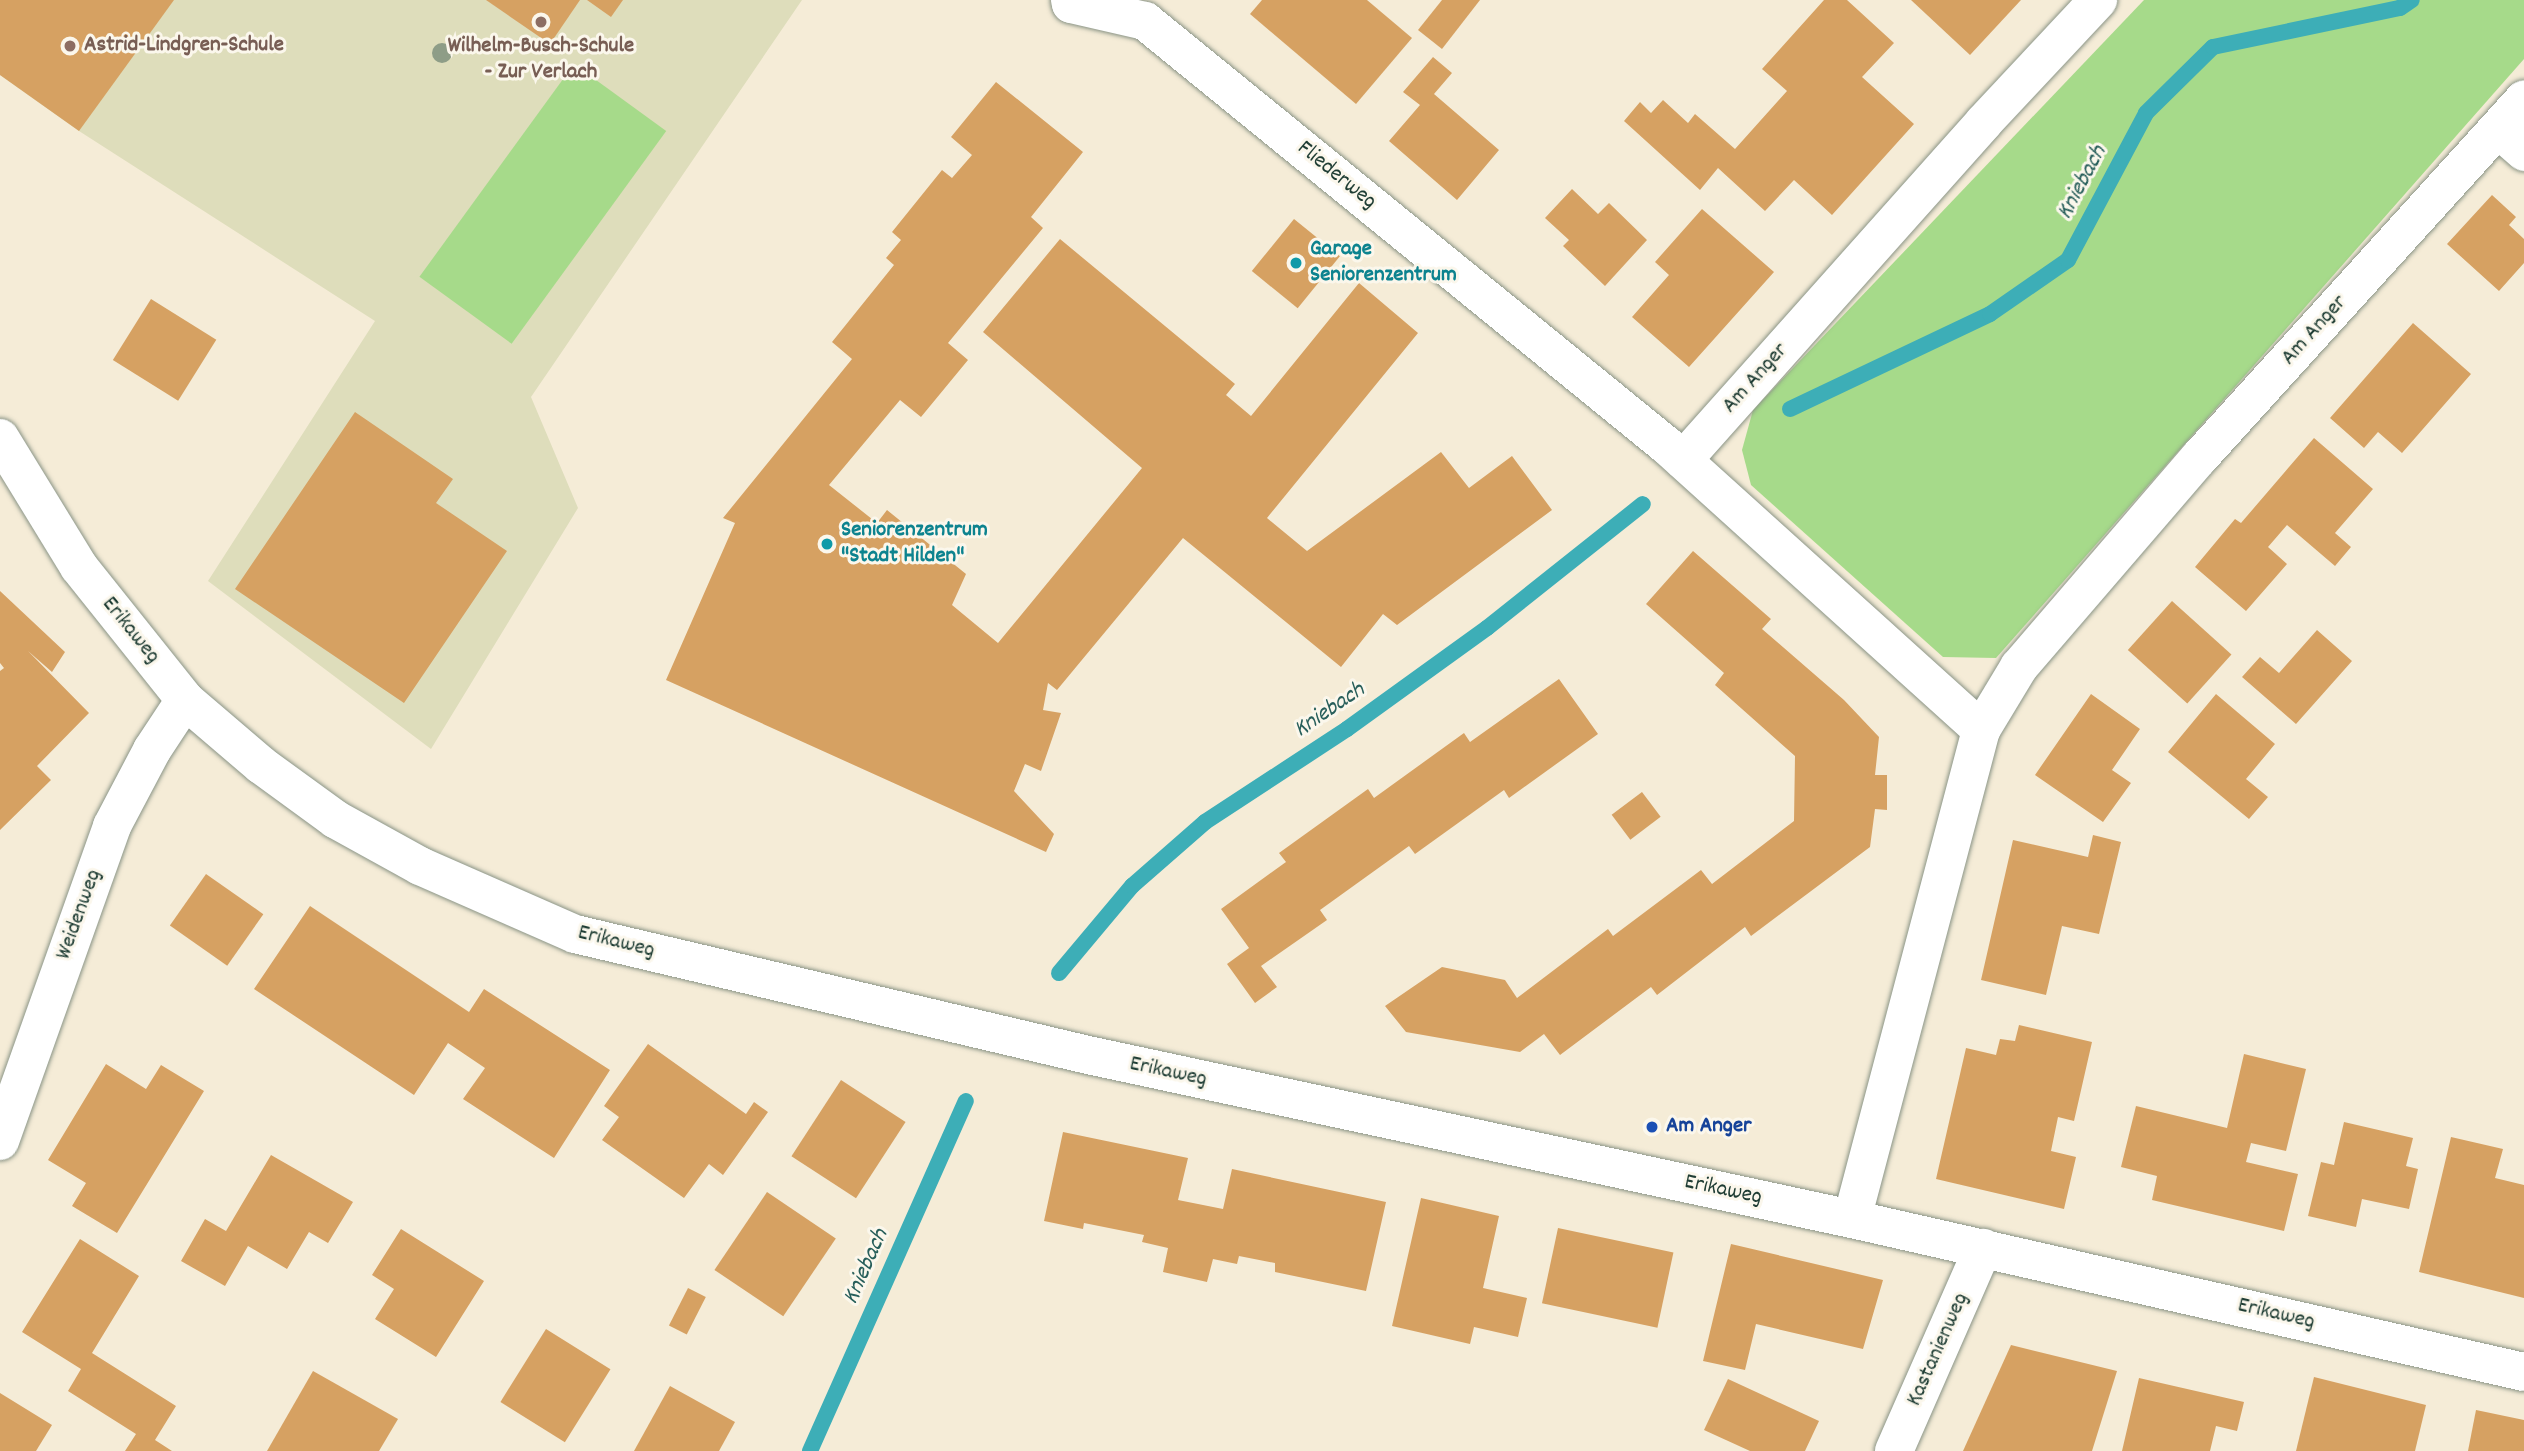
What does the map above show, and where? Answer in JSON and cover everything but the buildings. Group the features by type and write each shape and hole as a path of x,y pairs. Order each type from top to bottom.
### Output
{"street":[{"name":"Am Anger","path":"1683,460 1984,122 2098,0"},
{"name":"Fliederweg","path":"1070,2 1145,21 1683,460"},
{"name":"Am Anger","path":"1852,1219 1981,730 2019,667 2137,529 2511,141 2524,100"},
{"name":"Erikaweg","path":"0,438 79,567 185,700 261,765 335,819 420,866 575,934 1101,1058 1852,1219 2524,1372"},
{"path":"1683,460 1981,730"},
{"name":"Weidenweg","path":"0,1141 112,826 152,750 185,700"},
{"name":"Kastanienweg","path":"1894,1451 1983,1248"}],"shaded area":[{"path":"0,0 802,0 531,397 578,508 431,749 208,581 375,321 79,131 0,75"}],"green space":[{"path":"2144,0 2524,0 2524,59 1996,658 1943,657 1751,485 1742,450 1753,410"},
{"path":"574,64 666,131 512,344 419,277"}],"waterway":[{"name":"Kniebach","path":"1790,409 1990,314 2068,260 2146,113 2213,47 2400,8 2412,0"},
{"name":"Kniebach","path":"1059,973 1132,886 1205,822 1347,729 1487,628 1643,504"},
{"name":"Kniebach","path":"810,1451 966,1101"}],"place":[{"name":"Wilhelm-Busch-Schule - Zur Verlach","path":"541,22"},
{"name":"Astrid-Lindgren-Schule","path":"70,46"},
{"name":"Garage Seniorenzentrum","path":"1296,263"},
{"name":"Seniorenzentrum \"Stadt Hilden\"","path":"827,544"},
{"name":"Am Anger","path":"1652,1127"}]}
